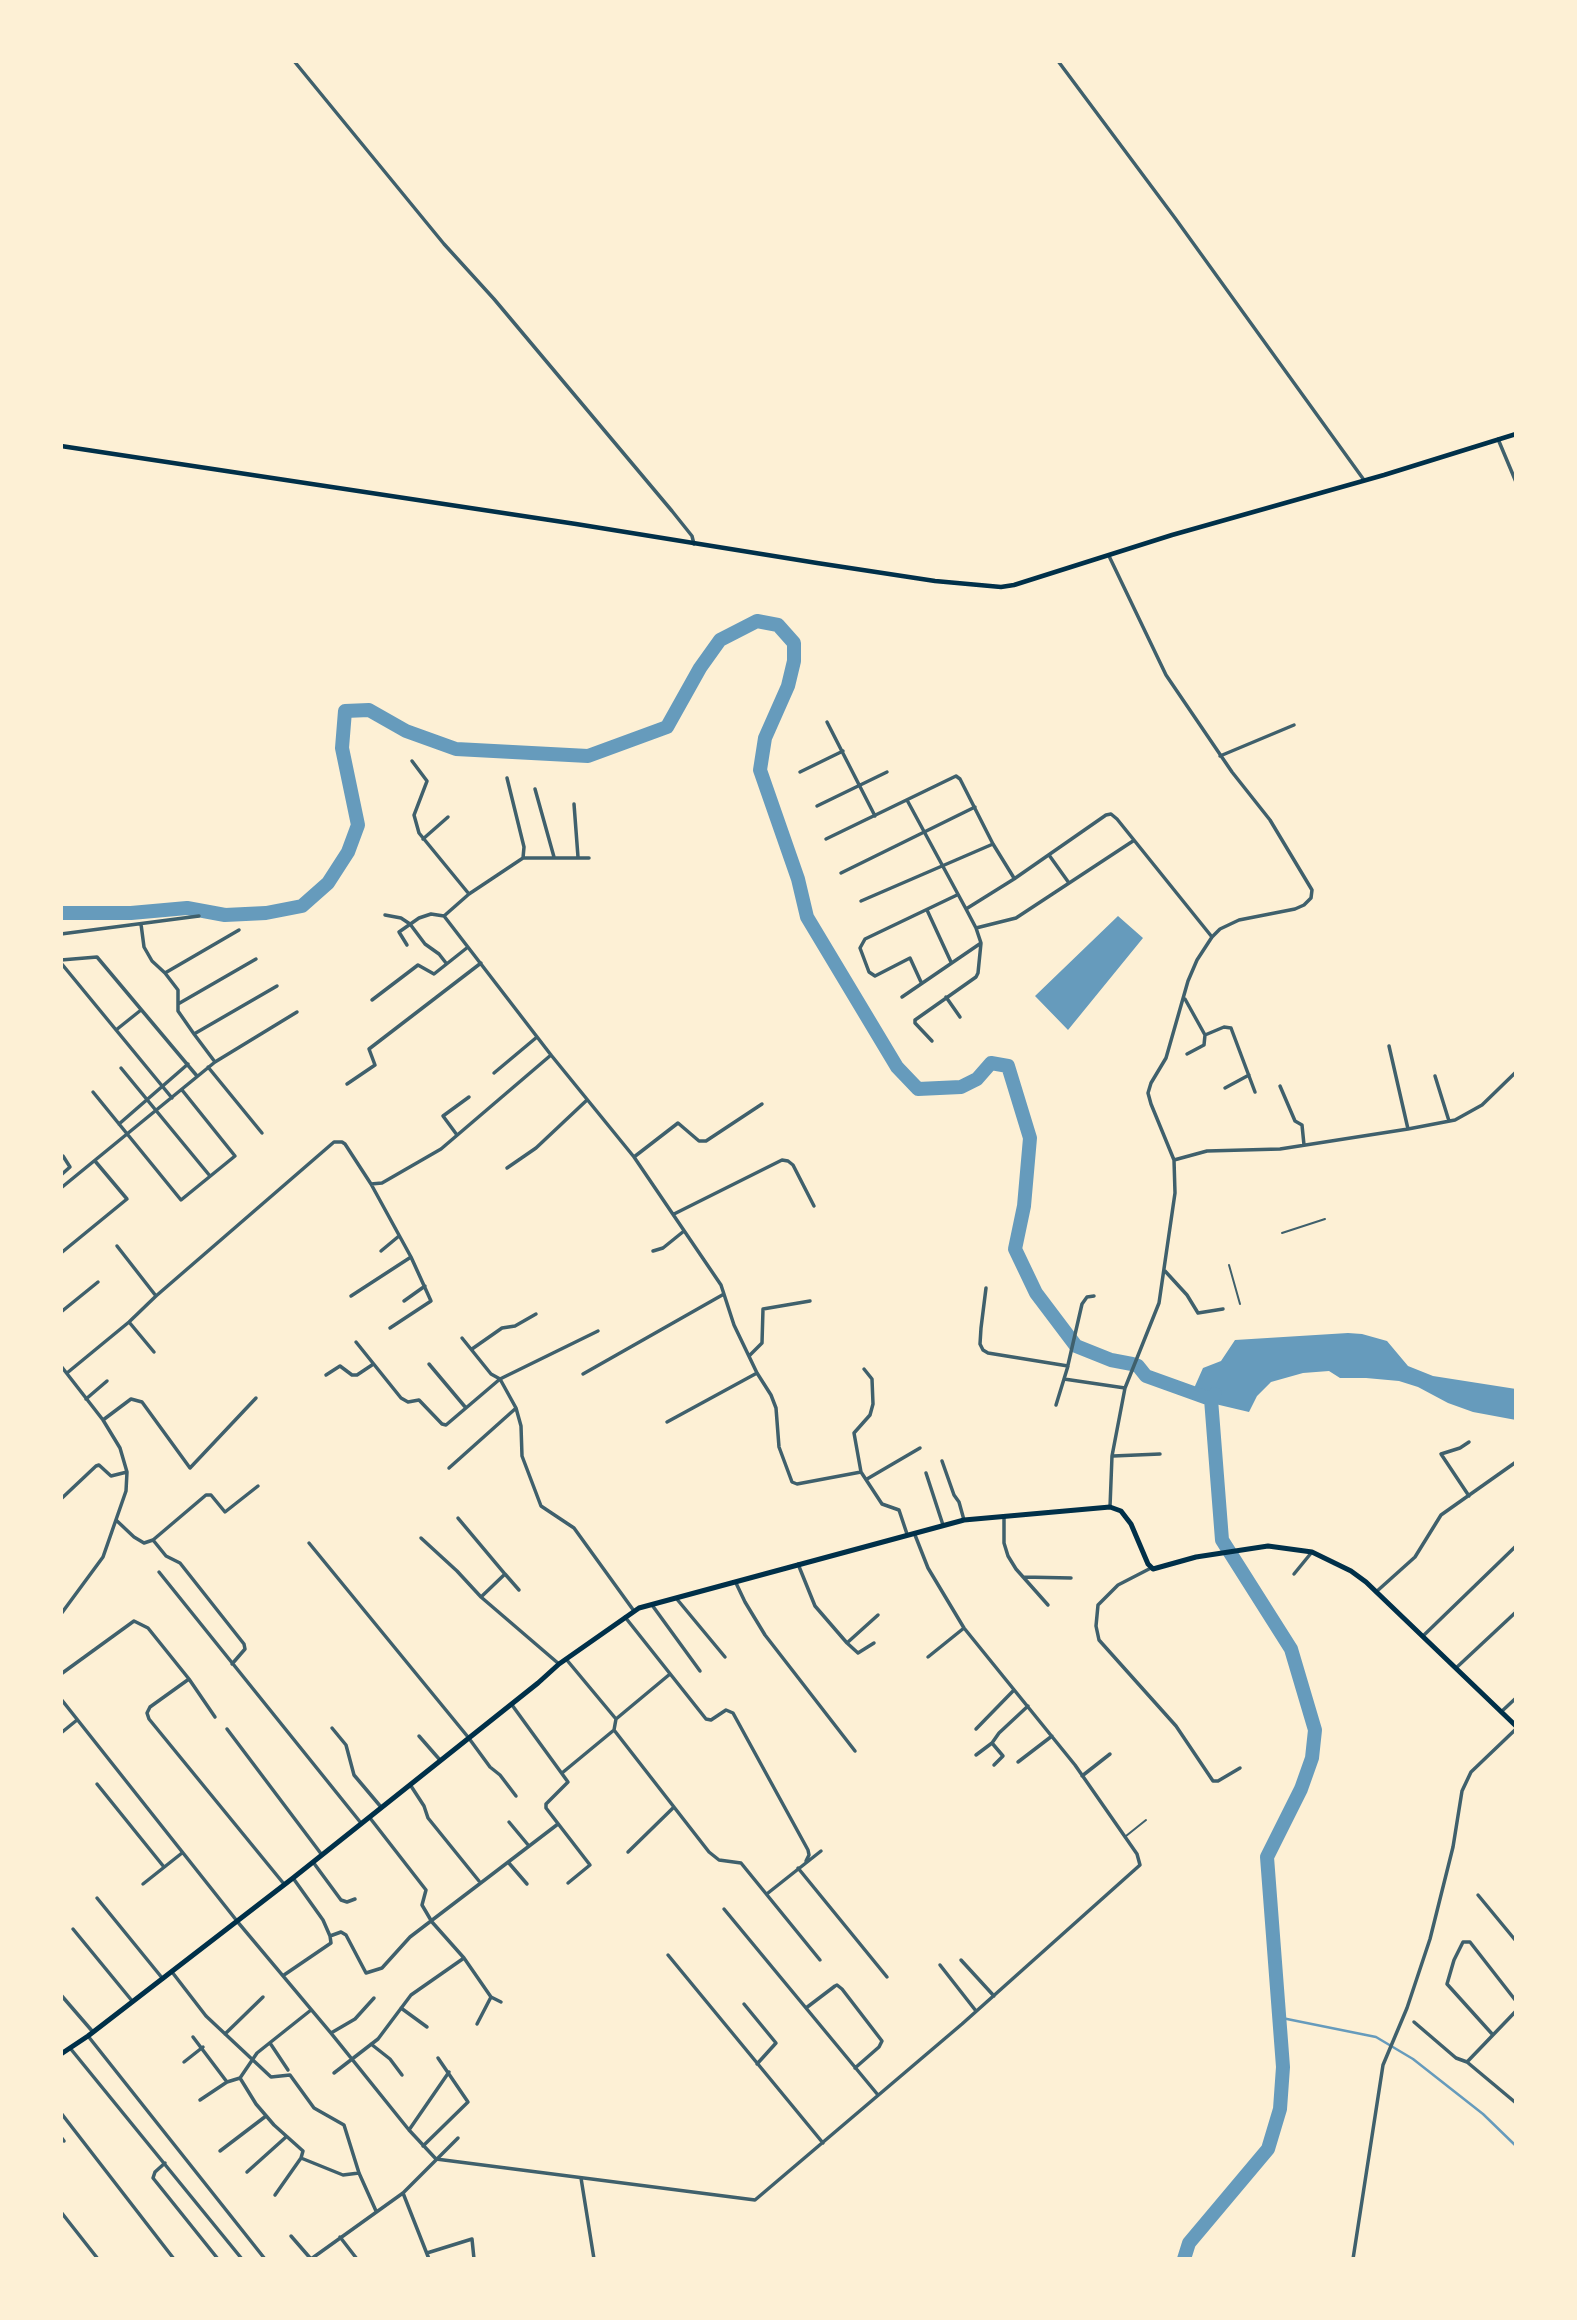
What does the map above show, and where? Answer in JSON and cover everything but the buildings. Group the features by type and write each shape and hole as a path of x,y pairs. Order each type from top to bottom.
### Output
{"main road":[{"path":"61,446 935,581 993,587 1014,586 1516,434"},
{"path":"61,2054 91,2034 293,1878 559,1664 625,1617 651,1603 736,1583 964,1520 1110,1507 1121,1511 1131,1524 1151,1568 1268,1546 1312,1552 1351,1571 1376,1592 1516,1728"}],"street":[{"path":"294,61 444,244 494,299 680,520 695,544"},
{"path":"1058,61 1364,480"},
{"path":"1498,439 1516,482"},
{"path":"1109,556 1166,675 1220,756 1270,820 1312,890 1311,898 1304,905 1240,920 1220,929 1212,937 1197,960 1188,981 1166,1058 1151,1083 1148,1093 1174,1160 1175,1193 1159,1303 1125,1388 1112,1456 1110,1507"},
{"path":"827,722 875,816"},
{"path":"1220,756 1294,725"},
{"path":"800,772 843,751"},
{"path":"412,761 427,781 414,815 419,833 469,894"},
{"path":"817,806 887,772"},
{"path":"825,839 956,776 1014,879"},
{"path":"507,778 524,847 523,858"},
{"path":"535,789 554,857"},
{"path":"907,800 976,928 981,943 976,977 915,1021 932,1041"},
{"path":"574,804 578,857"},
{"path":"841,873 975,807"},
{"path":"966,909 1111,814 1212,937"},
{"path":"423,839 448,817"},
{"path":"976,928 1016,919 1133,841"},
{"path":"861,901 993,844"},
{"path":"1049,855 1069,883"},
{"path":"444,916 469,894 523,858 589,858"},
{"path":"921,982 910,958 875,976 869,972 860,948 865,939 957,895"},
{"path":"927,910 951,962"},
{"path":"407,945 398,934 410,924 431,914 444,916 634,1157 714,1274 724,1294 734,1325 776,1408 779,1447 792,1482 797,1485 861,1472"},
{"path":"385,915 401,918 410,924 425,944 439,954 446,964"},
{"path":"61,934 199,916"},
{"path":"141,923 144,947 152,961 178,990 178,1011 215,1062"},
{"path":"166,974 239,930"},
{"path":"902,997 981,943"},
{"path":"372,1000 418,965 431,974 468,947"},
{"path":"61,962 97,957 197,1076"},
{"path":"178,1004 256,959"},
{"path":"61,962 173,1098"},
{"path":"347,1084 375,1065 369,1049 481,963"},
{"path":"194,1034 277,986"},
{"path":"946,997 960,1017"},
{"path":"1184,997 1205,1035 1204,1045 1187,1054"},
{"path":"116,1030 141,1010"},
{"path":"61,1188 208,1067 297,1012"},
{"path":"1205,1035 1224,1027 1231,1028 1255,1093"},
{"path":"494,1073 537,1037"},
{"path":"1390,1046 1408,1129"},
{"path":"371,1184 382,1183 441,1149 551,1055"},
{"path":"119,1124 188,1064"},
{"path":"208,1067 262,1133"},
{"path":"121,1068 210,1176"},
{"path":"1174,1160 1207,1151 1280,1149 1449,1121 1482,1105 1516,1072"},
{"path":"1224,1088 1249,1075"},
{"path":"1435,1076 1449,1121"},
{"path":"1280,1086 1295,1121 1302,1125 1304,1145"},
{"path":"93,1092 181,1200 235,1156 181,1090"},
{"path":"457,1135 443,1116 469,1097"},
{"path":"507,1168 536,1148 587,1100"},
{"path":"634,1157 678,1123 699,1141 706,1141 762,1104"},
{"path":"67,1373 334,1142 345,1144 371,1184 425,1286 430,1303 390,1328"},
{"path":"61,1175 70,1167 63,1156"},
{"path":"674,1214 782,1160 791,1162 814,1206"},
{"path":"61,1253 127,1199 95,1161"},
{"path":"653,1251 663,1248 684,1231"},
{"path":"381,1251 399,1236"},
{"path":"117,1246 156,1296"},
{"path":"351,1296 411,1257"},
{"path":"1165,1271 1187,1295 1198,1313 1223,1309"},
{"path":"61,1312 98,1282"},
{"path":"404,1301 425,1286"},
{"path":"986,1288 980,1344 983,1350 1068,1366"},
{"path":"583,1374 724,1294"},
{"path":"1056,1405 1084,1301 1094,1296"},
{"path":"749,1356 762,1343 763,1309 810,1301"},
{"path":"472,1349 502,1328 515,1326 536,1314"},
{"path":"129,1322 154,1352"},
{"path":"356,1342 401,1398 408,1402 419,1399 442,1424 450,1423 500,1378 598,1331"},
{"path":"462,1338 491,1374 500,1378 516,1408 521,1426 522,1456 541,1506 574,1528 634,1612"},
{"path":"429,1364 467,1408"},
{"path":"326,1375 340,1366 352,1375 357,1375 372,1365"},
{"path":"61,1366 103,1420 120,1448 127,1472 126,1490 100,1564 78,1588 61,1614"},
{"path":"61,1699 181,1853 409,2130 436,2159 755,2200 976,2011 1140,1865 1137,1854 1082,1776 964,1628 928,1568 899,1510 882,1504 861,1472 854,1433 870,1415 873,1404 872,1378 864,1369"},
{"path":"667,1422 757,1373"},
{"path":"1064,1379 1125,1388"},
{"path":"86,1399 107,1381"},
{"path":"103,1420 131,1399 142,1402 190,1468 256,1398"},
{"path":"449,1468 516,1408"},
{"path":"1469,1442 1441,1454 1469,1496"},
{"path":"867,1479 920,1448"},
{"path":"1112,1456 1160,1454"},
{"path":"942,1461 964,1520"},
{"path":"1376,1592 1418,1553 1441,1515 1516,1462"},
{"path":"61,1499 96,1466 99,1465 111,1476 127,1472"},
{"path":"926,1473 943,1525"},
{"path":"116,1520 144,1543 153,1540 206,1495 211,1496 225,1512 258,1486"},
{"path":"1004,1516 1005,1550 1023,1577 1048,1605"},
{"path":"458,1518 519,1590"},
{"path":"421,1538 481,1597 559,1664"},
{"path":"153,1540 166,1556 180,1563 244,1644 245,1649 231,1664"},
{"path":"309,1543 516,1796"},
{"path":"1423,1636 1516,1546"},
{"path":"1294,1574 1312,1552"},
{"path":"798,1564 815,1606 847,1643 858,1653 874,1643"},
{"path":"1151,1568 1118,1584 1098,1605 1096,1626 1099,1640 1176,1726 1215,1782 1240,1768"},
{"path":"159,1572 361,1822"},
{"path":"481,1597 505,1574"},
{"path":"1023,1577 1071,1578"},
{"path":"736,1583 765,1636 855,1751"},
{"path":"676,1598 725,1657"},
{"path":"651,1603 700,1671"},
{"path":"1455,1669 1516,1612"},
{"path":"847,1643 878,1615"},
{"path":"625,1617 709,1721 726,1710 733,1713 808,1850 806,1861"},
{"path":"61,1674 134,1621 145,1625 189,1679 215,1717"},
{"path":"928,1657 964,1628"},
{"path":"562,1773 588,1754 617,1724 616,1719 566,1659"},
{"path":"616,1719 670,1674"},
{"path":"189,1679 150,1707 147,1713 149,1719 284,1884"},
{"path":"976,1729 1014,1690"},
{"path":"1501,1712 1516,1698"},
{"path":"511,1703 568,1784 546,1804 546,1808 590,1865 568,1883"},
{"path":"976,1755 992,1743 1028,1706"},
{"path":"61,1733 77,1720"},
{"path":"332,1728 345,1745 354,1775 381,1807"},
{"path":"1353,2259 1385,2057 1407,2008 1430,1940 1453,1847 1461,1791 1483,1758 1516,1728"},
{"path":"227,1729 323,1854"},
{"path":"614,1730 715,1858 741,1863 820,1960"},
{"path":"419,1736 440,1760"},
{"path":"1018,1762 1052,1736"},
{"path":"992,1743 1003,1756 993,1765"},
{"path":"1082,1776 1110,1755"},
{"path":"97,1784 164,1867"},
{"path":"410,1784 428,1818 479,1882"},
{"path":"628,1852 674,1807"},
{"path":"369,1816 426,1890 422,1905 432,1922 464,1958 491,1997 501,2002"},
{"path":"509,1822 529,1846"},
{"path":"330,1936 344,1932 364,1971 368,1973 382,1968 410,1937 558,1824"},
{"path":"768,1893 821,1851"},
{"path":"143,1884 181,1853"},
{"path":"313,1862 341,1900 347,1902 355,1899"},
{"path":"508,1862 527,1884"},
{"path":"798,1868 887,1977"},
{"path":"283,1976 329,1946 330,1936 323,1920 293,1878"},
{"path":"1478,1895 1516,1941"},
{"path":"97,1898 163,1979"},
{"path":"724,1909 878,2095"},
{"path":"73,1929 133,2002"},
{"path":"1493,2035 1447,1984 1463,1942 1470,1942 1516,2001"},
{"path":"668,1955 823,2143"},
{"path":"334,2073 387,2029 411,1996 464,1958"},
{"path":"961,1960 993,1996"},
{"path":"940,1965 976,2011"},
{"path":"172,1972 206,2016 271,2077 290,2075 314,2108 344,2125 359,2173 376,2211"},
{"path":"806,2008 835,1986 842,1989 882,2041 879,2047 855,2068"},
{"path":"61,1995 265,2259"},
{"path":"225,2034 263,1997"},
{"path":"477,2024 491,1997"},
{"path":"331,2033 355,2019 374,1998"},
{"path":"744,2004 776,2043 757,2064"},
{"path":"401,2008 427,2027"},
{"path":"201,2100 227,2082 240,2078 252,2058 311,2010"},
{"path":"1467,2062 1516,2012"},
{"path":"1414,2022 1516,2103"},
{"path":"192,2037 227,2082"},
{"path":"270,2043 288,2070"},
{"path":"371,2044 390,2059 402,2075"},
{"path":"184,2062 202,2047"},
{"path":"70,2048 242,2259"},
{"path":"423,2146 468,2102 438,2058"},
{"path":"409,2130 449,2072"},
{"path":"240,2078 266,2116 304,2153 275,2195"},
{"path":"61,2113 174,2259"},
{"path":"220,2151 266,2116"},
{"path":"247,2172 286,2137"},
{"path":"291,2236 311,2259 403,2193 458,2138"},
{"path":"301,2158 343,2175 359,2173"},
{"path":"165,2164 152,2175 153,2178 218,2259"},
{"path":"581,2178 594,2259"},
{"path":"403,2193 429,2259"},
{"path":"61,2212 98,2259"},
{"path":"340,2237 357,2259"},
{"path":"427,2253 472,2239 474,2259"}],"lane":[{"path":"1282,1233 1325,1219"},
{"path":"1229,1265 1240,1304"},
{"path":"1125,1836 1146,1820"}],"water":[{"path":"1118,916 1143,938 1068,1030 1035,996"},
{"path":"1348,1333 1387,1341 1408,1366 1433,1376 1516,1389 1516,1420 1473,1412 1399,1381 1340,1378 1329,1371 1303,1373 1271,1382 1257,1396 1249,1412 1194,1399 1195,1386 1203,1368 1221,1361 1235,1340"}],"waterway":[{"path":"61,913 131,913 187,908 225,915 266,913 302,906 328,883 348,852 358,825 342,748 345,711 369,710 406,731 456,749 588,756 667,727 700,668 720,640 757,621 778,625 794,643 794,661 788,686 765,738 760,770 798,879 807,917 897,1067 918,1089 961,1087 977,1079 991,1063 1008,1066 1030,1138 1024,1206 1015,1249 1036,1293 1076,1346 1111,1360 1138,1366 1146,1376 1210,1399"},
{"path":"1184,2259 1189,2243 1268,2149 1280,2109 1283,2067 1267,1857 1301,1789 1312,1758 1315,1730 1291,1649 1222,1540 1211,1399 1215,1394"},
{"path":"1277,2017 1376,2037 1413,2059 1483,2114 1516,2146"}]}
